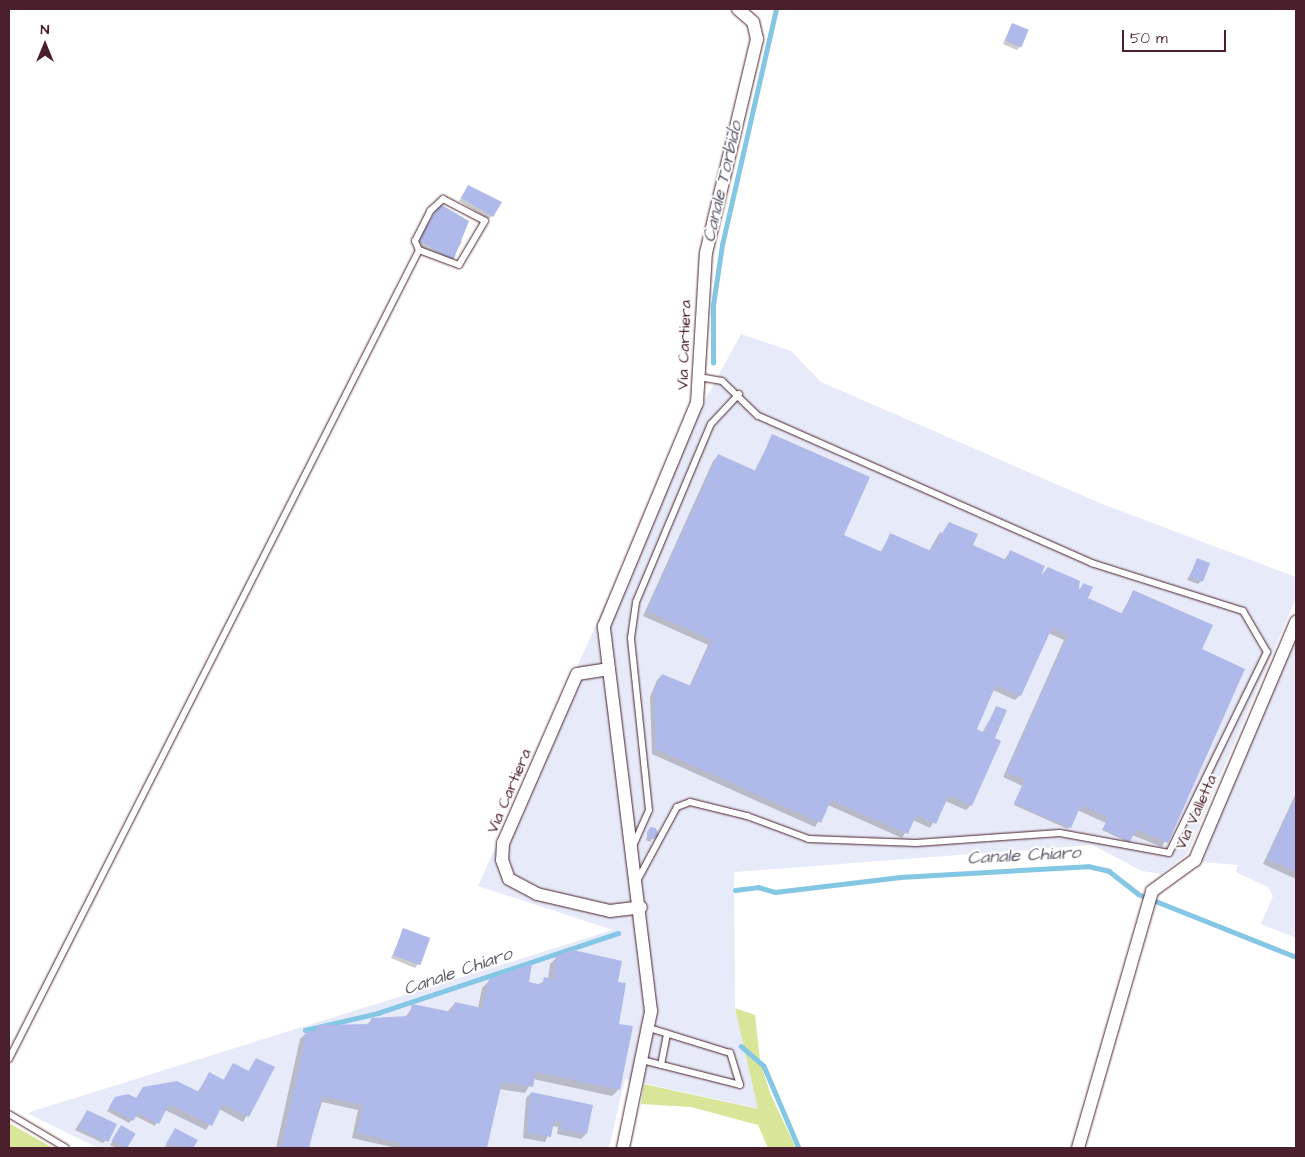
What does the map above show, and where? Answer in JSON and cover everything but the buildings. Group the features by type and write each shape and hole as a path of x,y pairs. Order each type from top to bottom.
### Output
{"street":[{"name":"Via Cartiera","path":"623,1148 649,1028 641,907 609,669 607,615 691,424 700,377 706,253 757,39 753,22 738,9"},
{"name":"Via Valletta","path":"1078,1148 1150,896 1195,860 1296,622"},
{"name":"Via Cartiera","path":"609,669 577,674 503,843 502,860 508,879 520,887 590,908 641,907"}],"lane":[{"path":"9,1059 418,250 415,241 437,200 450,200 485,221 459,266 418,250"},
{"path":"638,879 677,807 690,802 747,816 810,839 916,843 1060,833 1169,853 1267,652 1243,611 1092,563 758,416 739,394 722,381 700,377"},
{"path":"632,849 648,810 631,638 636,602 711,424 739,394"},
{"path":"642,1060 740,1085 730,1053 649,1028"},
{"path":"661,1065 667,1034"},
{"path":"9,1114 66,1148"}],"shaded area":[{"path":"741,334 791,351 821,382 1102,504 1296,577 1296,598 1187,854 1161,874 1142,871 1092,845 734,872 735,1008 759,1109 625,1079 609,1148 98,1148 27,1113 613,930 478,886 662,479"},
{"path":"1296,621 1296,938 1261,924 1273,896 1268,887 1236,872 1238,865 1202,862"}],"green space":[{"path":"735,1008 755,1015 760,1060 770,1093 796,1148 768,1148 758,1125 691,1107 641,1104 644,1084 758,1109"},
{"path":"9,1123 53,1148 9,1148"}],"waterway":[{"name":"Canale Torbido","path":"713,363 713,305 722,245 776,9"},
{"name":"Canale Chiaro","path":"735,890 758,887 775,892 900,877 1088,866 1109,871 1138,894 1296,957"},
{"name":"Canale Chiaro","path":"305,1030 378,1013 618,933"},
{"name":"Canale Torbido","path":"741,1046 764,1066 799,1148"}]}
